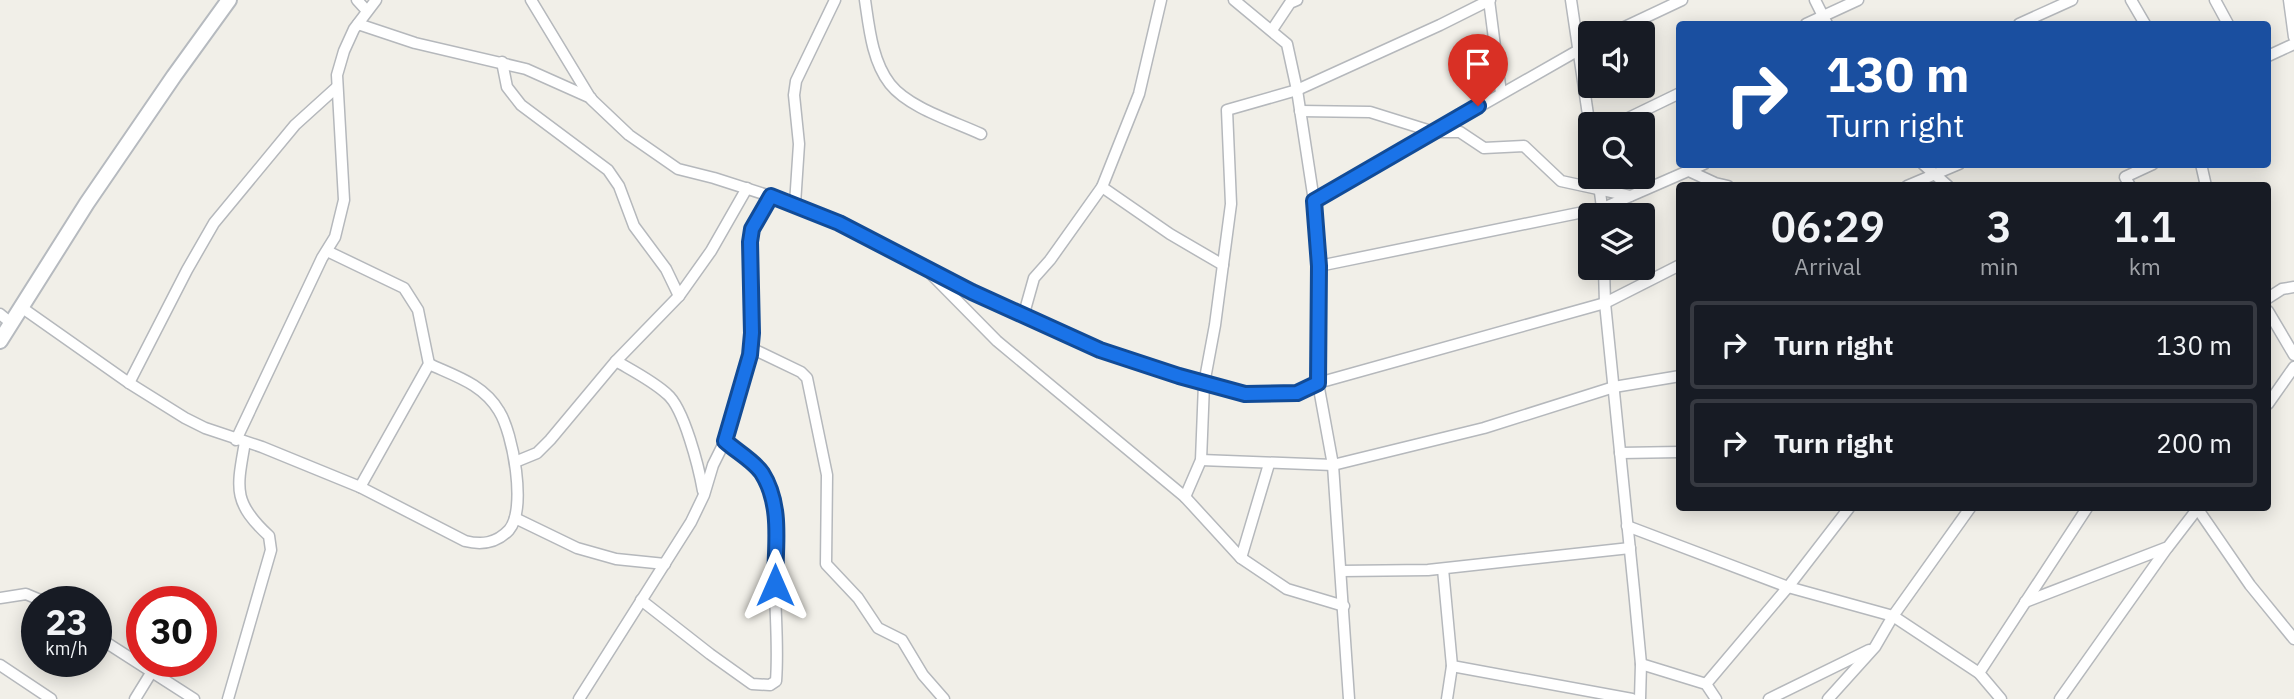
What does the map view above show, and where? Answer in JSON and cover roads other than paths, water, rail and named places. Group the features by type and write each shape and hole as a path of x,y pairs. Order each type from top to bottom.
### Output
{"main road":[{"path":"0,341 6,318 21,307 126,146 229,0"}],"street":[{"path":"357,0 367,11"},
{"path":"228,699 271,550 269,536 244,507 239,493 240,441 335,237 344,200 337,75 344,51 358,24 376,0"},
{"path":"531,0 591,99 629,135 678,169 795,204 839,223 1023,317 1100,350 1204,384 1245,394 1297,393 1318,383 1605,303 1676,267"},
{"path":"795,204 799,145 794,95 796,81 835,0"},
{"path":"865,0 869,33 880,66 890,84 911,102 981,134"},
{"path":"1023,317 1034,278 1102,187 1139,94 1161,0"},
{"path":"1234,0 1287,44 1297,90 1314,201 1319,266 1318,383 1333,465 1348,697 1360,699"},
{"path":"1185,497 1201,460 1204,384 1215,325 1231,204 1227,110 1297,90 1440,26 1489,0 1501,93"},
{"path":"1571,0 1587,112"},
{"path":"1637,21 1682,0"},
{"path":"1815,0 1824,20 1858,0"},
{"path":"2026,21 2072,0"},
{"path":"2131,0 2143,21"},
{"path":"2215,0 2226,21"},
{"path":"2289,0 2294,37"},
{"path":"1272,30 1292,1"},
{"path":"358,24 415,43 526,69 591,99"},
{"path":"2271,55 2294,44"},
{"path":"1314,201 1577,50"},
{"path":"502,62 507,87 521,105 608,170 619,186 634,226 666,269 679,296"},
{"path":"129,383 214,223 295,125 337,87"},
{"path":"1641,112 1676,95"},
{"path":"1300,111 1370,112 1434,132 1460,132 1484,148 1524,146 1561,181 1578,184"},
{"path":"1619,203 1695,168"},
{"path":"1928,168 1944,182"},
{"path":"1919,182 1951,168"},
{"path":"2128,182 2125,177 2144,168"},
{"path":"1689,171 1713,182"},
{"path":"1102,187 1170,234 1223,265"},
{"path":"515,462 537,453 544,447 616,361 679,296 711,251 747,188"},
{"path":"1602,203 1600,189 1631,196"},
{"path":"579,699 691,522 725,441 751,348 752,229 771,196"},
{"path":"1319,266 1578,217"},
{"path":"327,251 404,288 418,310 429,364 359,486"},
{"path":"921,264 997,341 1185,497 1241,558 1287,589 1344,606"},
{"path":"1604,280 1640,664 1640,699"},
{"path":"2271,296 2282,289 2294,287"},
{"path":"21,307 129,383 185,418 359,486 465,541 482,545 509,530 515,518 515,462 499,411 479,387 429,364"},
{"path":"2271,316 2294,355"},
{"path":"751,348 801,372 807,378 827,475 826,564 858,598 878,628 902,640 923,675 944,699"},
{"path":"616,361 670,395 699,464 704,495"},
{"path":"2271,400 2294,368"},
{"path":"1201,460 1333,465 1484,428 1614,387 1676,377"},
{"path":"642,600 752,684 770,685 776,681 778,660 774,497 761,471 725,441"},
{"path":"1620,453 1676,453"},
{"path":"1241,558 1269,464"},
{"path":"1706,684 1788,587 1847,511"},
{"path":"1828,699 1875,647 1893,616 1968,511"},
{"path":"1979,673 2085,511"},
{"path":"2060,699 2196,511"},
{"path":"2200,511 2250,585 2294,639"},
{"path":"515,518 577,548 616,559 665,564"},
{"path":"1627,526 1788,587 1893,616 1979,673 2001,699"},
{"path":"2025,602 2168,547"},
{"path":"1340,571 1443,569 1630,548"},
{"path":"1443,569 1452,666 1447,699"},
{"path":"0,598 21,595"},
{"path":"1769,699 1875,647"},
{"path":"1640,664 1706,684 1716,699"},
{"path":"0,665 51,699"},
{"path":"1452,666 1632,699"},
{"path":"135,699 148,677"},
{"path":"157,677 194,699"}]}
